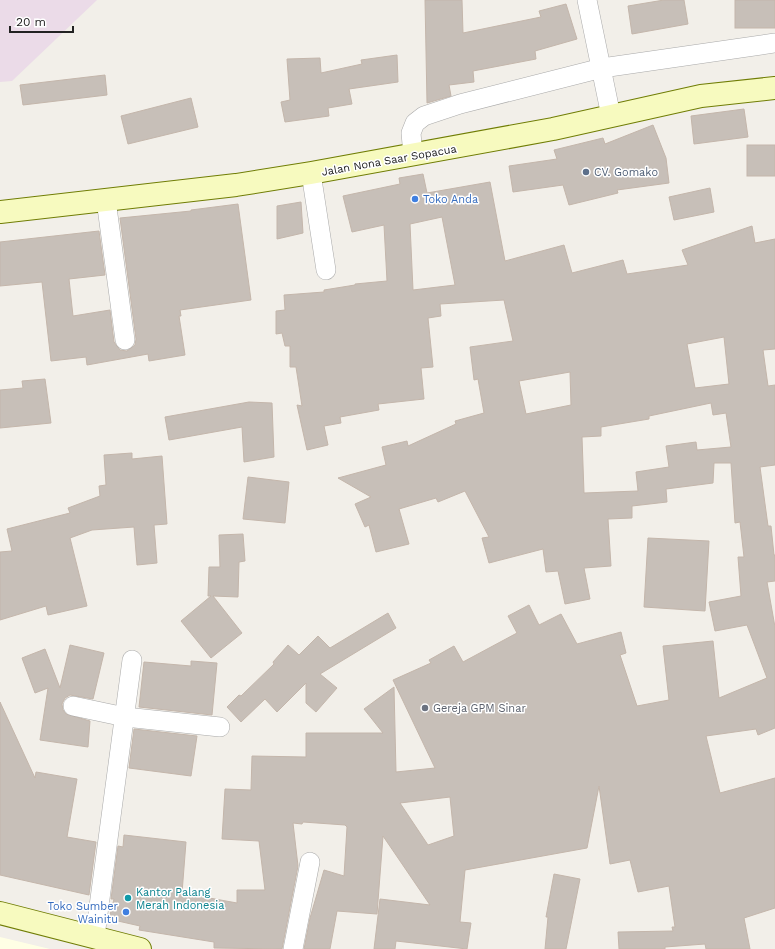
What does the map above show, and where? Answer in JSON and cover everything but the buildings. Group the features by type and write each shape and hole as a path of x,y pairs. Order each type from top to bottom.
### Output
{"main road":[{"name":"Jalan Nona Saar Sopacua","path":"0,212 236,185 311,174 471,146 702,96 775,88"},
{"path":"0,913 95,936 140,949"}],"street":[{"path":"587,0 611,116"},
{"path":"413,155 411,133 416,123 424,116 460,104 602,68 775,43"},
{"path":"311,174 326,270"},
{"path":"106,200 125,340"},
{"path":"95,936 132,660"},
{"path":"73,706 125,717 220,727"},
{"path":"294,949 310,862"}],"shaded area":[{"path":"0,0 97,0 12,81 0,82"},
{"path":"0,937 50,949 0,949"}],"place":[{"name":"CV. Gomako","path":"586,172"},
{"name":"Toko Anda","path":"415,199"},
{"name":"Gereja GPM Sinar","path":"425,708"},
{"name":"Kantor Palang Merah Indonesia","path":"128,898"},
{"name":"Toko Sumber Wainitu","path":"126,912"}]}
